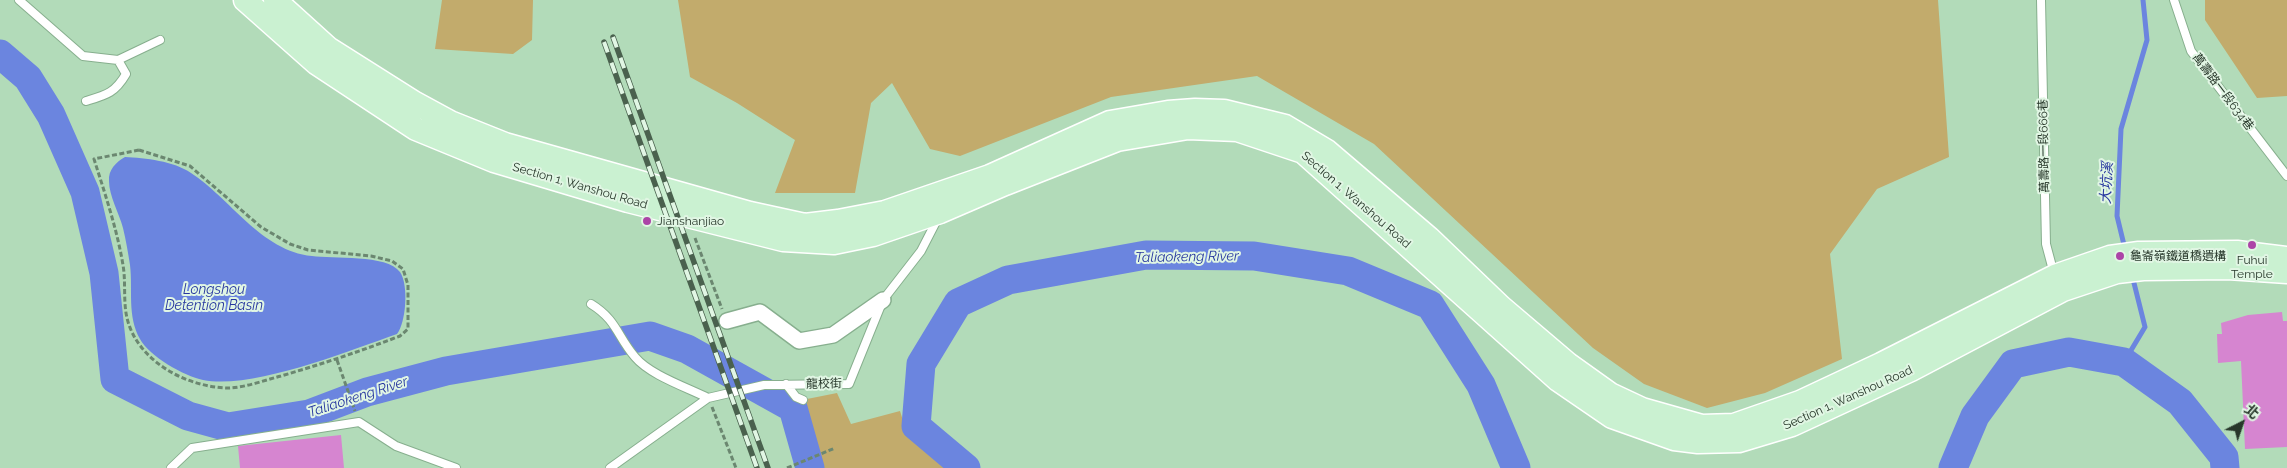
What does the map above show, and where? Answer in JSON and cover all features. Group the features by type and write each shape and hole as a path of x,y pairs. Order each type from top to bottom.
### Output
{"main road":[{"name":"Section 1, Wanshou Road","path":"246,0 316,63 416,129 494,161 628,201 783,240 834,243 873,235 990,176 1110,122 1168,112 1195,110 1224,111 1285,126 1327,151 1428,238 1500,307 1568,364 1610,394 1642,409 1702,426 1734,424 1800,402 2059,283 2114,265 2141,261"},
{"name":"Section 1, Wanshou Road","path":"275,0 328,48 373,78 450,122 505,144 750,212 805,225 939,203"},
{"path":"2141,261 2237,252 2287,258"},
{"path":"2141,261 2287,272"}],"street":[{"path":"727,321 760,312 799,341 833,336 883,300"}],"lane":[{"path":"19,0 83,56 118,60 160,40"},
{"name":"萬壽路一段666巷","path":"2041,0 2046,244 2059,283"},
{"name":"萬壽路一段634巷","path":"2174,0 2191,51 2287,176"},
{"path":"86,101 105,95 118,88 126,74 118,60"},
{"name":"龍校街","path":"610,468 708,398 764,385 848,384 883,300 921,251 939,203"},
{"path":"591,304 610,318 634,356 645,367 708,398"},
{"path":"786,384 796,397 803,400"},
{"path":"170,468 192,448 359,422 396,446 456,468"}],"path":[{"path":"139,150 190,166 260,227 290,244 308,250 371,256 392,261 403,269 408,285 408,329 400,336 337,360 249,385 229,388 201,384 157,364 138,345 127,318 124,268 118,234 94,159 139,150"},
{"path":"688,235 697,239 727,321"},
{"path":"337,360 359,422"},
{"path":"708,398 736,468"},
{"path":"787,468 835,448"}],"shaded area":[{"path":"442,0 533,0 532,40 513,54 435,49"},
{"path":"678,0 1938,0 1949,157 1877,189 1830,254 1842,359 1765,393 1707,408 1644,384 1593,348 1374,144 1257,76 1111,97 960,156 930,149 892,83 871,103 855,193 775,193 795,140 737,103 690,77"},
{"path":"2205,0 2287,0 2287,96 2257,98 2205,20"},
{"path":"837,393 851,424 900,411 906,430 951,468 817,468 797,401"}],"water":[{"name":"Longshou Detention Basin","path":"125,157 159,161 184,169 205,184 262,234 294,252 312,256 359,258 384,262 393,266 400,272 405,286 403,322 397,334 327,359 247,379 223,382 203,380 186,374 168,364 151,352 140,339 133,321 128,251 123,228 109,187 109,177 113,167"}],"building":[{"path":"2282,312 2283,321 2287,321 2287,447 2245,449 2241,361 2218,363 2217,334 2222,334 2221,323 2248,315"},
{"path":"341,435 344,468 240,468 238,446"}],"waterway":[{"name":"大坑溪","path":"2125,249 2117,216 2121,129 2147,40 2143,0"},
{"name":"Taliaokeng River","path":"0,54 28,78 51,115 85,192 104,273 115,379 188,416 228,427 309,414 367,392 446,371 650,336 687,349 793,408 810,468"},
{"name":"Taliaokeng River","path":"966,468 916,426 921,364 958,303 1008,280 1146,255 1254,256 1348,271 1430,305 1481,385 1516,468"},
{"name":"大坑溪","path":"2124,362 2145,327 2132,275"},
{"name":"Taliaokeng River","path":"1953,468 1975,416 2013,364 2069,352 2124,362 2180,402 2224,457 2225,468"}],"railway":[{"path":"613,37 768,468"},
{"path":"604,42 757,468"}],"place":[{"name":"Jianshanjiao","path":"647,221"},
{"name":"Fuhui Temple","path":"2252,245"},
{"name":"龜崙嶺鐵道橋遺構","path":"2120,256"}]}
